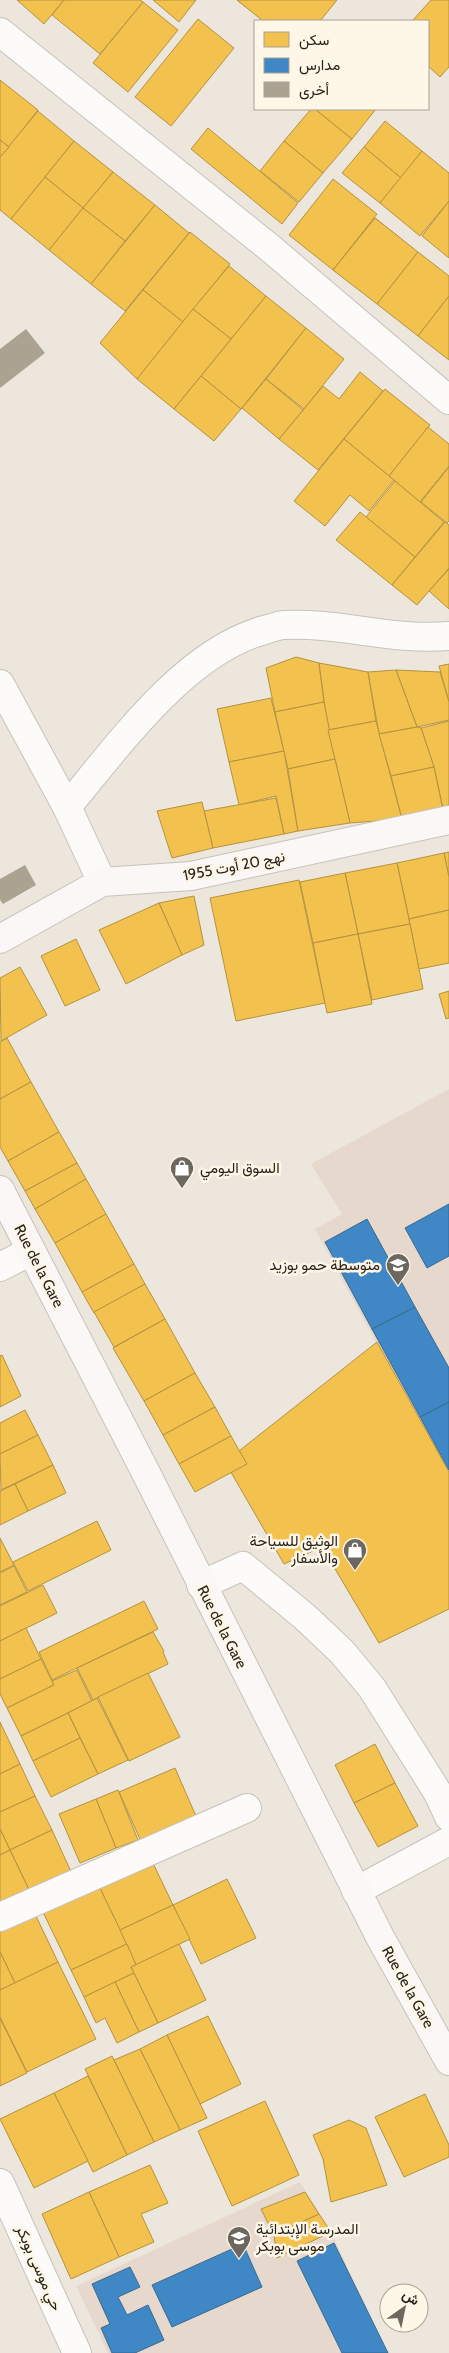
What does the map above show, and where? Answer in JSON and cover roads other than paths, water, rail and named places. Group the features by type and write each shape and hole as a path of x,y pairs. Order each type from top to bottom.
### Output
{"street":[{"path":"0,32 270,248 449,400"},
{"path":"67,807 139,720 170,688 205,660 244,636 281,625 338,626 384,635 422,639 449,636"},
{"path":"0,684 67,807 102,882"},
{"name":"نهج 20 أوت 1955","path":"0,939 102,882 191,876 449,820"},
{"name":"Rue de la Gare","path":"0,1190 128,1436 356,1891 449,2061"},
{"path":"0,1267 31,1251"},
{"path":"201,1585 243,1566 305,1617 342,1652 372,1688 445,1799"},
{"path":"0,1917 247,1808"},
{"path":"356,1891 449,1842"},
{"name":"حي موسى بوبكر","path":"0,2183 77,2353"}],"place":[{"name":"السوق اليومي","path":"182,1189"},
{"name":"متوسطة حمو بوزيد","path":"398,1286"},
{"name":"الوثيق للسياحة والأسفار","path":"355,1571"},
{"name":"المدرسة الإبتدائية موسى بوبكر","path":"239,2259"}]}
